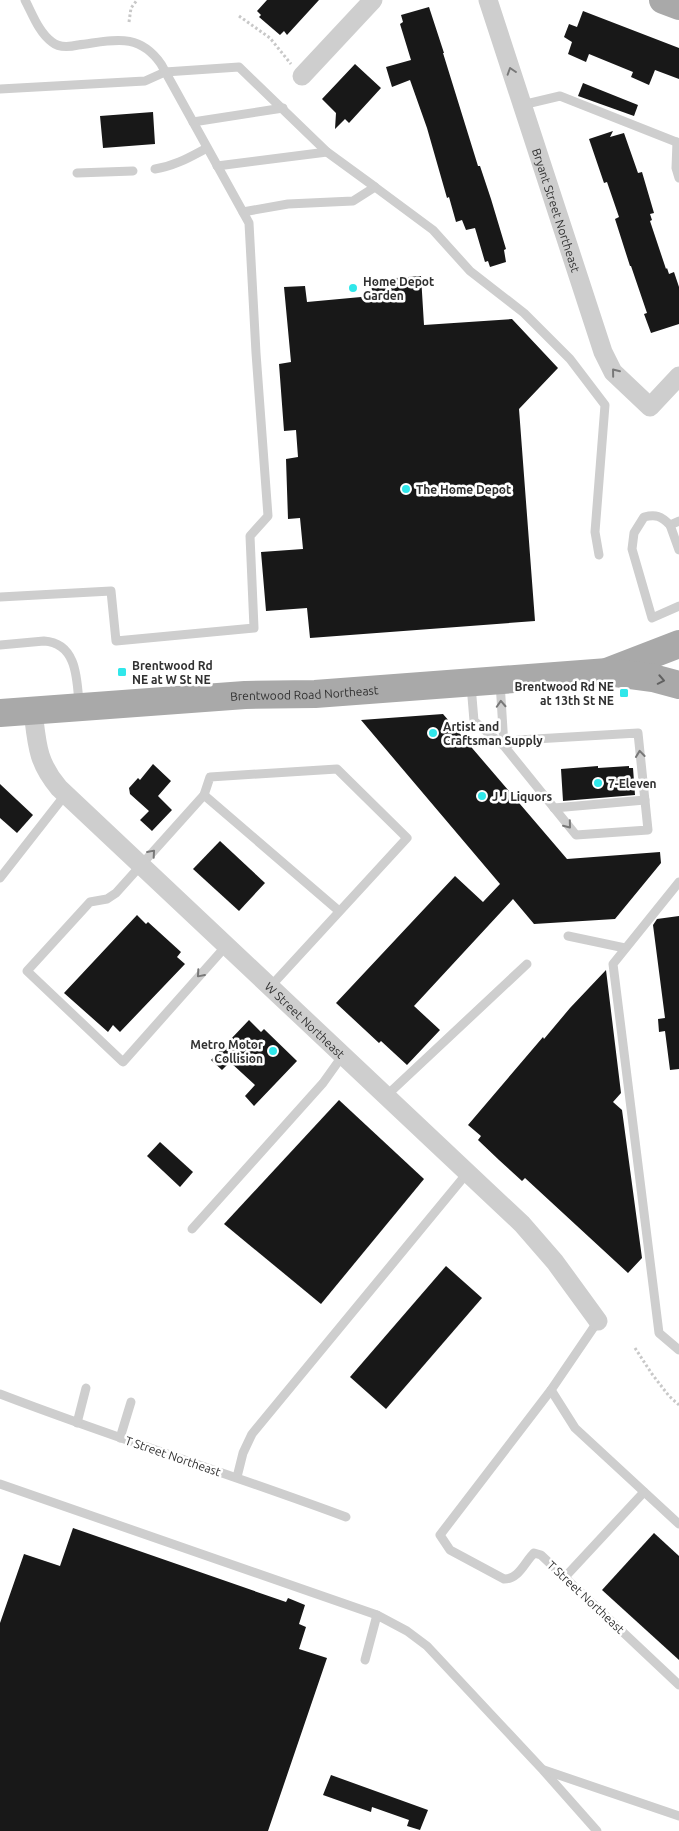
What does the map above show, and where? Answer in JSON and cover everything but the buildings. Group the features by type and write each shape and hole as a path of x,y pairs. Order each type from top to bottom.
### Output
{"main road":[{"path":"664,0 679,6"},
{"name":"Brentwood Road Northeast","path":"608,672 679,644"},
{"name":"Brentwood Road Northeast","path":"0,713 245,695 315,694 608,672 662,680 679,685"}],"street":[{"path":"302,76 373,0"},
{"name":"Bryant Street Northeast","path":"488,0 603,352 613,372 650,407 679,376"},
{"name":"W Street Northeast","path":"33,711 42,764 52,780 522,1224 541,1244 598,1321"}],"lane":[{"path":"0,597 111,591 116,641 254,628 250,536 268,516 249,223 154,54 141,44 128,40 66,47 54,44 47,38 25,0"},
{"path":"0,89 145,81 165,72 239,67 327,152 433,230 470,271 524,313 570,358 605,405 595,532 599,555"},
{"path":"522,104 560,96 678,143 676,168 679,178"},
{"path":"193,122 283,108"},
{"path":"155,169 181,162 207,148"},
{"path":"217,166 327,152"},
{"path":"77,173 133,171"},
{"path":"243,212 288,204 353,201 375,187"},
{"path":"679,550 670,525 661,516 644,517 634,533 632,549 652,618 679,606"},
{"path":"670,525 679,521"},
{"path":"0,645 44,641 62,647 70,656 75,670 79,708"},
{"path":"500,680 504,746"},
{"path":"471,682 474,722 504,746 576,835 648,830 638,733 518,740 504,746"},
{"path":"226,946 123,1062 27,971 90,902 107,899 116,893 204,795 210,777 337,769 407,838 270,987"},
{"path":"0,878 66,795"},
{"path":"204,795 339,911"},
{"path":"554,808 645,800"},
{"path":"679,882 612,964 659,1332 679,1350"},
{"path":"568,936 625,948"},
{"path":"386,1096 527,964"},
{"path":"192,1229 323,1083 343,1055"},
{"path":"237,1477 243,1453 252,1434 468,1172"},
{"path":"598,1321 551,1390 575,1428 679,1524"},
{"path":"77,1423 86,1388"},
{"name":"T Street Northeast","path":"551,1390 440,1535 450,1550 504,1579 511,1579 517,1574 534,1553 541,1555 679,1686"},
{"name":"T Street Northeast","path":"0,1394 77,1423 237,1477 346,1517"},
{"path":"120,1438 131,1402"},
{"path":"0,1484 377,1615 407,1631 427,1646 543,1770 597,1831"},
{"path":"565,1578 644,1492"},
{"path":"364,1660 377,1615"},
{"path":"543,1770 679,1816"}],"path":[{"path":"129,22 131,8 137,0"},
{"path":"238,16 270,38 302,76"},
{"path":"635,1348 652,1374 679,1405"}],"place":[{"name":"Home Depot Garden","path":"353,288"},
{"name":"The Home Depot","path":"406,489"},
{"name":"Brentwood Rd NE at W St NE","path":"122,672"},
{"name":"Brentwood Rd NE at 13th St NE","path":"624,693"},
{"name":"Artist and Craftsman Supply","path":"433,733"},
{"name":"7-Eleven","path":"598,783"},
{"name":"J J Liquors","path":"482,796"},
{"name":"Metro Motor Collision","path":"273,1051"}]}
